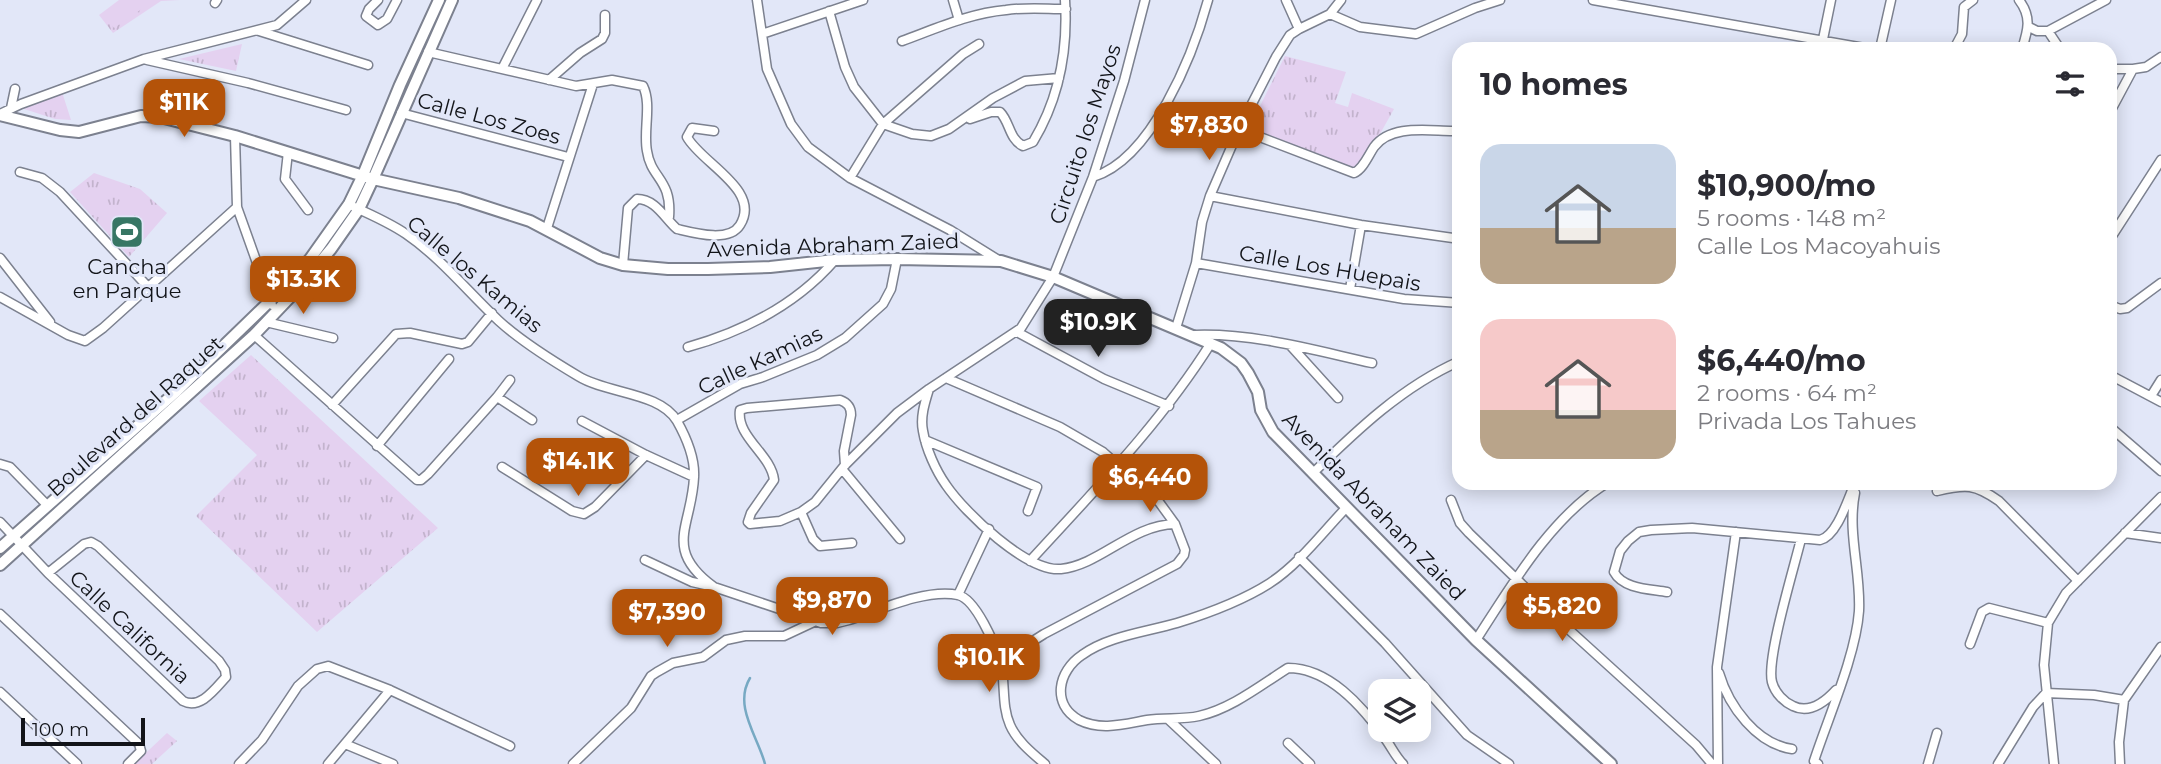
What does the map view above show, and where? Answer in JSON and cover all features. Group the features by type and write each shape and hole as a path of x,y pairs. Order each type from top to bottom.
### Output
{"street":[{"path":"0,115 11,108 145,59 277,25 306,0"},
{"path":"378,0 366,16 378,25 387,19 397,0"},
{"name":"Boulevard del Raquet","path":"368,177 400,85 439,0"},
{"name":"Boulevard del Raquet","path":"0,565 254,335 331,249 401,113 452,0"},
{"path":"503,67 537,0"},
{"path":"757,0 767,69 791,124 808,147 850,178 950,230 1001,261"},
{"path":"762,34 863,0"},
{"path":"953,0 959,20"},
{"name":"Circuito los Mayos","path":"1017,332 1027,321 1053,277 1093,177 1124,81 1145,0"},
{"path":"1093,177 1118,166 1154,124 1172,95 1208,0"},
{"path":"1286,0 1300,29"},
{"path":"1176,328 1196,263 1202,222 1210,196 1239,129 1276,57 1290,36 1330,14 1340,0"},
{"path":"1330,14 1360,27 1416,34 1500,0"},
{"path":"1594,0 1807,42"},
{"path":"1823,42 1831,0"},
{"path":"1882,42 1891,0"},
{"path":"2019,0 2028,17 2029,27 2024,42"},
{"path":"2029,27 2048,31 2106,0"},
{"path":"1958,42 1962,34 1962,13 1970,2"},
{"path":"830,12 845,67 854,87 883,124 912,134 931,136 981,114 997,111 1003,115 1015,141 1023,146 1029,145 1040,128 1059,78 1067,38 1066,4 1004,10 959,20 902,41"},
{"path":"549,80 580,53 602,39 605,33 605,15"},
{"path":"259,31 368,65"},
{"path":"2048,31 2055,42"},
{"path":"850,178 883,124 963,54 979,44"},
{"path":"428,52 503,67 576,86 612,79 643,86 646,98 646,149 648,158 669,193 669,217"},
{"path":"2117,69 2146,67 2161,57"},
{"path":"145,59 346,110"},
{"path":"2117,99 2133,69"},
{"path":"957,124 993,98 1025,81 1059,78"},
{"path":"547,228 593,84"},
{"path":"11,108 15,89"},
{"name":"Calle Los Zoes","path":"401,113 568,157"},
{"name":"Avenida Abraham Zaied","path":"0,115 79,132 149,116 234,136 368,177 459,198 547,228 592,254 623,265 668,269 720,269 835,260 1001,261 1053,277 1211,343 1241,363 1254,382 1267,423 1313,473 1476,640 1611,764"},
{"path":"623,265 628,212 632,202 643,199 669,217 677,229 706,235 734,231 741,224 745,214 745,201 739,190 687,137 692,128 714,131"},
{"path":"1239,129 1354,173 1360,170 1378,141 1385,136 1405,132 1452,130"},
{"path":"234,136 237,207 276,312"},
{"path":"288,152 285,179 308,210"},
{"path":"2117,228 2161,160"},
{"path":"20,172 42,178 60,192 148,287"},
{"path":"1210,196 1361,225 1452,238"},
{"name":"Boulevard del Raquet","path":"0,548 177,391 270,301 310,259 354,206"},
{"name":"Calle los Kamias","path":"354,206 406,235 433,255 526,342 578,377 607,390 661,405 677,420"},
{"path":"0,297 68,335 85,341 103,328 237,207"},
{"path":"1350,289 1361,225"},
{"path":"0,258 52,325"},
{"name":"Calle Kamias","path":"677,420 740,384 817,355 845,338 883,304 891,289 897,259"},
{"path":"688,347 756,322 783,307 818,279 835,260"},
{"name":"Calle Los Huepais","path":"1196,263 1404,299 1452,302"},
{"path":"2117,308 2127,308 2161,283"},
{"path":"332,405 396,334 410,333 462,344 468,342 492,313"},
{"path":"266,322 333,338"},
{"path":"900,539 844,467 844,451 852,415 845,402 840,400 741,409 739,415 743,428 771,467 774,480 751,513 749,523 753,525 780,521 802,512 815,502 844,467 897,413 1017,332 1104,379 1168,406"},
{"path":"1192,335 1226,334 1261,338 1372,363"},
{"path":"254,335 412,478 421,480 510,380"},
{"path":"1030,561 1119,465 1168,406 1211,343"},
{"path":"1290,345 1338,398"},
{"path":"377,446 449,359"},
{"path":"1313,473 1382,409 1433,374 1452,365"},
{"path":"946,378 1060,427 1103,452 1159,502 1175,524 1185,550 1177,564 1044,634 1000,662"},
{"path":"2117,379 2161,402"},
{"path":"2151,396 2161,380"},
{"path":"929,389 922,418 925,440 945,484 971,514 1030,561 1053,569 1070,567 1149,528 1175,524"},
{"path":"497,397 532,420"},
{"path":"677,420 692,458 694,477 683,537 684,550 692,568 714,587"},
{"path":"582,421 694,477"},
{"path":"2117,433 2161,471"},
{"path":"925,440 1037,487 1028,511"},
{"path":"502,467 572,511 584,514 595,507 646,455"},
{"path":"0,464 10,467 48,506"},
{"path":"1476,640 1516,579 1559,525 1598,490"},
{"path":"1667,592 1638,587 1616,576 1614,567 1620,551 1639,532 1692,528 1820,541 1830,535 1852,490"},
{"path":"1818,764 1814,761 1853,641 1858,613 1859,591 1851,522 1855,490"},
{"path":"1937,491 1944,490"},
{"path":"1982,490 1999,501 2078,581"},
{"path":"2054,764 2043,665 2048,623 2059,603 2078,581 2161,496"},
{"path":"1451,499 1460,523 1516,579 1696,745 1712,764"},
{"path":"1346,508 1271,582 1181,622 1106,642 1081,655 1068,668 1061,684 1060,699 1074,717 1081,721 1114,727 1153,719 1202,716 1222,708 1288,668 1299,668 1326,678 1348,695 1371,719 1403,764"},
{"path":"802,512 813,539 820,546 852,543"},
{"name":"Calle California","path":"0,522 21,547 48,573 183,701 189,704 200,702 226,677 219,661 98,546 91,542 84,544 48,573"},
{"path":"958,595 989,529"},
{"path":"1718,764 1717,667 1736,531"},
{"path":"2125,533 2161,538"},
{"path":"1801,540 1772,658 1772,682 1786,703 1809,709 1821,703 1838,687"},
{"path":"1299,557 1385,643 1467,736 1509,764"},
{"path":"645,560 684,579 816,621 837,623 934,595 958,595 971,605 983,622 1000,662 1010,725 1023,744 1045,764"},
{"path":"1970,644 1979,616 1989,608 2048,623"},
{"path":"0,614 141,748 128,764"},
{"path":"573,764 631,708 657,671 673,663 702,657 726,640 745,636 784,636 816,621"},
{"path":"2120,764 2119,742 2124,700 2161,647"},
{"path":"239,764 262,740 298,686 322,667 334,667 390,690 510,746"},
{"path":"1717,667 1732,701 1753,729 1777,747 1792,749"},
{"path":"328,764 390,690"},
{"path":"0,692 77,764"},
{"path":"1998,764 2033,707 2046,693 2094,695 2124,700"},
{"path":"1168,719 1216,764"},
{"path":"1928,764 1937,733"},
{"path":"1287,743 1310,764"},
{"path":"345,744 393,764"}],"green space":[{"path":"119,0 180,0 161,1 113,33 99,15"},
{"path":"125,0 146,0 149,4 114,28 105,16"},
{"path":"242,44 236,71 179,59"},
{"path":"1285,56 1346,72 1335,103 1348,107 1352,93 1394,109 1376,141 1354,169 1248,130"},
{"path":"62,92 71,120 55,119 18,107"},
{"path":"94,173 140,189 167,213 129,257 70,192"},
{"name":"Cancha en Parque","path":"123,213 147,236 131,250 107,228"},
{"path":"251,355 438,528 317,632 196,516 257,455 199,401"},
{"path":"167,733 177,741 152,764 134,764"}],"waterway":[{"path":"750,678 745,689 745,710 765,764"}],"place":[{"name":"Cancha en Parque","path":"127,232"}]}
